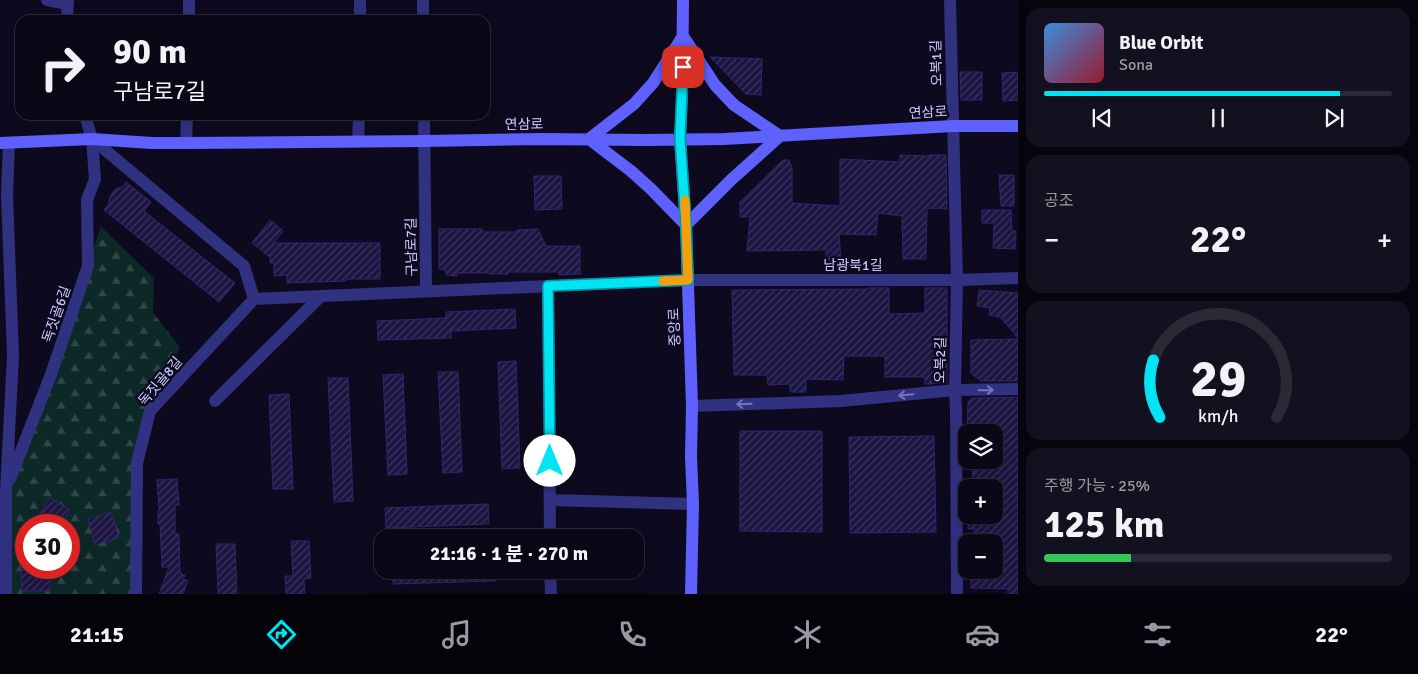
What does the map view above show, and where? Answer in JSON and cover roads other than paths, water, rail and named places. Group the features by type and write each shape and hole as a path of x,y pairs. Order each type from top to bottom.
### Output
{"main road":[{"name":"중앙로","path":"683,0 680,138 686,225 692,406 691,457 693,504 691,594"},
{"path":"683,36 715,85 734,105 780,136 732,179 686,225 651,188 589,139 634,104 653,83 683,36"},
{"name":"연삼로","path":"4,143 92,139 186,143 724,139 953,126 1018,126"}],"street":[{"path":"47,0 68,2 67,15"},
{"path":"189,0 189,15"},
{"path":"360,0 360,15"},
{"path":"423,0 423,15"},
{"name":"오복1길","path":"950,0 953,126"},
{"name":"독짓골6길","path":"3,491 50,377 88,266 87,200 95,179 92,139 86,120"},
{"path":"186,143 187,120"},
{"path":"358,142 359,120"},
{"name":"구남로7길","path":"424,120 426,291 688,280"},
{"name":"오복2길","path":"953,126 957,280 955,390 957,594"},
{"path":"92,139 244,266 254,299 426,291"},
{"name":"독짓골6길","path":"4,143 6,195 5,290 13,356 6,382 3,491 6,594"},
{"name":"남광북1길","path":"688,280 957,280 1018,278"},
{"path":"548,286 550,529"},
{"path":"215,401 321,296"},
{"name":"독짓골8길","path":"136,594 136,463 150,411 254,299"},
{"path":"692,406 841,401 955,390 1018,389"},
{"path":"550,500 693,504"},
{"path":"550,579 551,594"}]}
